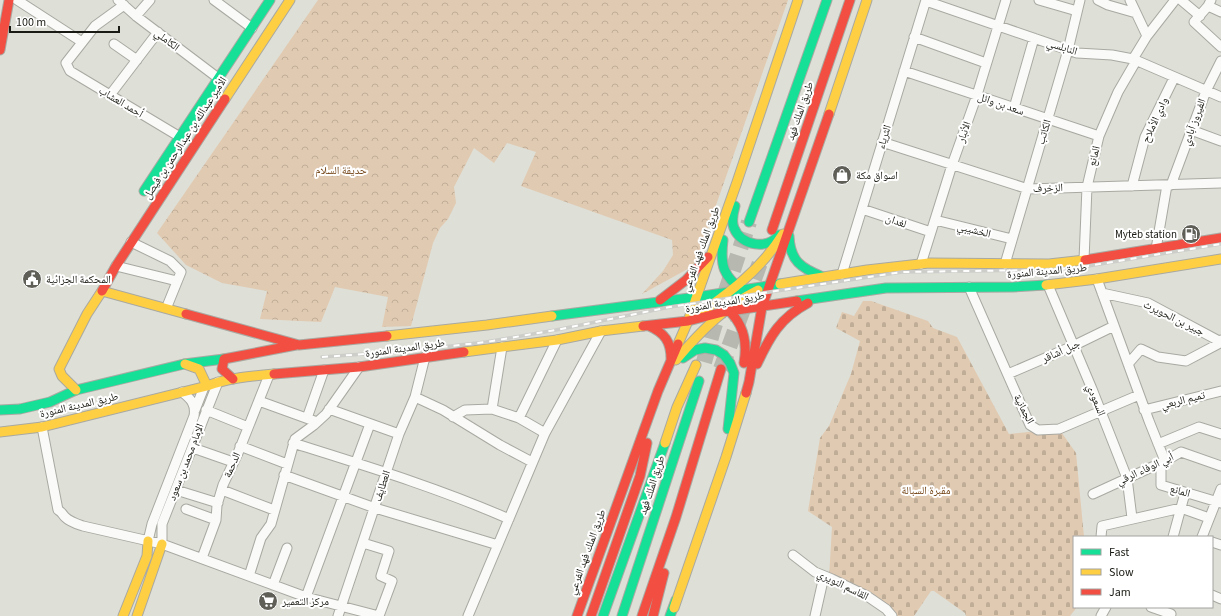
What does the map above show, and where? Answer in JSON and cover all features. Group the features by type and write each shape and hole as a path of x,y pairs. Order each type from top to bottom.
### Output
{"main road":[{"path":"0,50 9,0"},
{"name":"الأمير عبدالله بن عبدالرحمن بن فيصل","path":"144,191 270,0"},
{"name":"الأمير عبدالله بن عبدالرحمن بن فيصل","path":"102,291 131,242 290,0"},
{"name":"طريق الملك فهد الفرعي","path":"577,616 658,391 688,321 737,182 798,0"},
{"name":"طريق الملك فهد","path":"749,222 827,0"},
{"name":"طريق الملك فهد","path":"772,230 850,0"},
{"path":"749,382 762,307 790,230 867,0"},
{"path":"737,182 732,224 737,234 750,243 761,245 772,243 780,235 799,203"},
{"path":"737,182 720,255 722,267 729,280 762,307"},
{"path":"591,616 640,476 658,391 671,366 698,334 727,311 751,275 767,258 782,236 799,203"},
{"path":"790,230 790,250 798,264 810,272 823,277"},
{"name":"طريق المدينة المنورة","path":"0,410 20,409 50,402 76,390 184,364 224,359 299,344 487,325 696,297 770,284 921,264 1049,264 1084,260 1221,238"},
{"path":"657,302 673,292 687,280 713,251"},
{"name":"طريق المدينة المنورة","path":"0,432 42,427 218,382 250,376 359,367 425,357 502,348 557,340 601,331 688,321 727,311 886,288 1013,288 1048,285 1097,279 1221,259"},
{"path":"688,321 717,302 740,290"},
{"name":"طريق المدينة المنورة","path":"76,390 62,376 59,369 87,314 102,291 299,344"},
{"path":"696,297 707,298 717,302 727,311 740,325 746,346 743,376 726,456"},
{"path":"671,616 726,456 749,382 766,344 778,325 788,314 818,298"},
{"path":"649,326 655,328 666,336 671,348 671,361"},
{"path":"658,391 684,356 695,350 705,348 716,350 724,356 730,363 734,374 726,456"},
{"path":"224,359 222,369 233,379"},
{"path":"184,364 199,369 205,386"},
{"name":"طريق الملك فهد","path":"603,616 677,407 700,364 622,616"},
{"path":"642,616 676,517 721,369"},
{"path":"653,616 671,546 676,517"},
{"path":"123,616 147,556 148,541"},
{"path":"137,616 162,544"}],"street":[{"path":"17,0 82,42 95,26 121,3"},
{"path":"136,16 150,0"},
{"path":"214,0 252,28"},
{"name":"النابلسي","path":"926,0 1077,53 1112,55 1134,60 1221,97"},
{"name":"الثرياء","path":"842,274 926,0"},
{"name":"الأنبار","path":"921,264 952,165 977,95 1006,0"},
{"path":"1039,0 1077,11"},
{"name":"الكاتب","path":"1005,264 1068,50 1080,0"},
{"path":"1098,0 1108,5 1136,13"},
{"name":"المانع","path":"1084,260 1086,187 1099,136 1118,92 1147,36 1175,0"},
{"path":"1181,0 1200,16"},
{"path":"1132,1 1147,36"},
{"name":"الكاملي","path":"121,3 218,78"},
{"path":"1221,12 1210,3 1194,22 1221,47"},
{"path":"110,95 158,32"},
{"path":"914,37 986,63"},
{"path":"1014,108 1034,38"},
{"name":"أحمد العشاب","path":"82,42 66,63 70,72 180,137"},
{"path":"114,44 137,60"},
{"name":"الفيروز آبادي","path":"1156,249 1169,185 1192,130 1206,91 1221,61"},
{"name":"سعد بن وائل","path":"904,71 1099,136"},
{"name":"وادي الأملاح","path":"1132,186 1145,137 1174,78"},
{"path":"1192,130 1221,141"},
{"name":"الزخرف","path":"882,142 1028,189 1221,184"},
{"name":"لغدان","path":"862,209 931,232"},
{"name":"الخشيبي","path":"935,220 1012,240"},
{"path":"131,242 170,261 181,272 168,304"},
{"path":"116,266 177,281"},
{"name":"المانع","path":"1097,279 1144,410 1158,444 1163,462 1161,486 1218,502"},
{"name":"السعودي","path":"1048,285 1127,478 1132,518"},
{"name":"الجمانية","path":"968,287 1030,425 1038,430 1059,429 1139,394"},
{"name":"جبير بن الحويرث","path":"1102,293 1148,303 1220,341"},
{"name":"جبل أشاقر","path":"1008,374 1073,346 1114,326"},
{"path":"468,616 545,433 601,331"},
{"path":"519,418 557,340"},
{"path":"1128,364 1141,349 1158,357 1186,361 1220,341"},
{"path":"492,409 502,348"},
{"name":"العطايف","path":"338,616 399,434 415,397 425,357"},
{"path":"249,576 261,538 271,524 294,439 326,414 359,367"},
{"path":"307,418 324,370"},
{"name":"الدحمة","path":"202,558 216,520 218,503 222,490 269,375"},
{"name":"الإمام محمد بن سعود","path":"162,544 162,524 218,382"},
{"name":"الإمام محمد بن سعود","path":"148,541 152,524 205,386"},
{"name":"تميم الربعي","path":"1144,410 1221,391"},
{"name":"الإمام محمد بن سعود","path":"182,392 193,401 195,410"},
{"path":"415,397 443,410 500,445 532,462"},
{"path":"259,401 317,422"},
{"path":"329,409 399,434"},
{"path":"453,416 464,410 492,409 519,418 545,433"},
{"path":"206,410 248,427"},
{"path":"306,597 370,424"},
{"path":"42,427 58,510 67,519 83,526 162,544 306,597 379,616 392,581 381,576 389,550 363,543"},
{"path":"1158,444 1199,427 1221,434"},
{"path":"293,443 386,472 472,503 509,520"},
{"path":"240,446 287,464"},
{"path":"193,448 233,462"},
{"name":"أبي الوفاء الرقي","path":"1093,494 1163,462 1181,452 1221,466"},
{"path":"284,475 375,508 498,545"},
{"path":"1202,536 1209,518 1218,502 1221,489"},
{"path":"176,490 218,503"},
{"path":"222,490 274,510"},
{"path":"1173,536 1185,492"},
{"path":"1101,536 1102,526 1181,508 1209,518"},
{"path":"186,509 216,520"},
{"path":"273,585 287,548"},
{"name":"القاسم النويري","path":"793,555 815,572 867,596 888,614"},
{"path":"815,616 824,576"},
{"path":"1157,608 1171,612"}],"green space":[{"name":"حديقة السلام","path":"318,0 788,0 695,265 642,294 663,271 673,255 672,240 521,186 536,152 507,143 494,163 474,148 454,187 456,203 448,219 440,228 433,243 411,326 382,327 388,297 335,287 321,322 260,319 267,291 222,283 186,265 157,233"},
{"name":"مقبرة السبالة","path":"863,301 871,301 928,321 933,328 957,337 1009,434 1059,429 1076,453 1084,536 1073,536 1073,608 1076,608 1070,616 966,616 965,613 934,591 931,591 914,616 894,616 829,578 832,527 808,511 820,438 829,426 851,374 860,341 836,328 842,312 854,316"}],"tunnel":[{"path":"704,362 713,330 749,222"},
{"path":"721,369 761,260"}],"railway":[{"path":"322,357 407,351 486,342 556,330 670,307 902,272 1076,268 1221,244"}],"traffic: fast":[{"path":"144,191 270,0"},
{"path":"749,222 827,0"},
{"path":"735,206 733,225 737,234 742,239 755,244 762,244 774,240 779,235"},
{"path":"789,236 794,258 803,267 823,277"},
{"path":"723,240 722,257 724,270 731,281 744,291"},
{"path":"552,316 697,297 780,284"},
{"path":"797,301 886,288 1013,287 1046,285"},
{"path":"683,358 695,350 705,348 716,350 724,355 730,363 734,373 728,429"},
{"path":"0,410 20,409 50,402 76,390 184,364 224,359"},
{"path":"622,616 699,381"},
{"path":"603,616 665,443"},
{"path":"670,616 676,600"}],"traffic: slow":[{"path":"225,99 290,0"},
{"path":"678,344 688,321 737,182 798,0"},
{"path":"829,114 867,0"},
{"path":"695,317 744,280 764,259 783,234"},
{"path":"1046,285 1097,279 1221,259"},
{"path":"780,284 867,270 929,263 1049,264 1085,260"},
{"path":"676,360 714,320 746,296 758,290"},
{"path":"76,390 62,376 59,369 87,314 102,291 186,314"},
{"path":"387,336 552,316"},
{"path":"464,352 557,340 601,331 643,326"},
{"path":"185,364 199,369 207,386"},
{"path":"665,443 677,407 696,365"},
{"path":"0,432 42,427 231,379 274,374"},
{"path":"674,608 726,457 746,393"},
{"path":"123,616 147,556 148,541"},
{"path":"137,616 162,544"}],"traffic: jam":[{"path":"0,50 9,0"},
{"path":"772,230 850,0"},
{"path":"102,291 116,266 225,99"},
{"path":"746,393 762,307 829,114"},
{"path":"1085,260 1221,238"},
{"path":"660,300 686,280 708,257"},
{"path":"643,326 688,321 723,312 797,301"},
{"path":"757,364 771,336 790,315 808,303"},
{"path":"725,307 736,319 743,332 745,347 744,363"},
{"path":"186,314 299,345 387,336"},
{"path":"649,326 663,335 666,339 670,348 671,359"},
{"path":"577,616 658,391 678,344"},
{"path":"233,379 222,369 224,359 296,345"},
{"path":"274,374 359,367 464,352"},
{"path":"642,616 676,517 721,369"},
{"path":"591,616 640,476 647,443"},
{"path":"653,616 664,573"}],"place":[{"name":"اسواق مكة","path":"842,175"},
{"name":"Myteb station","path":"1191,234"},
{"name":"المحكمة الجزائية","path":"32,279"},
{"name":"مركز التعمير","path":"268,601"}]}
